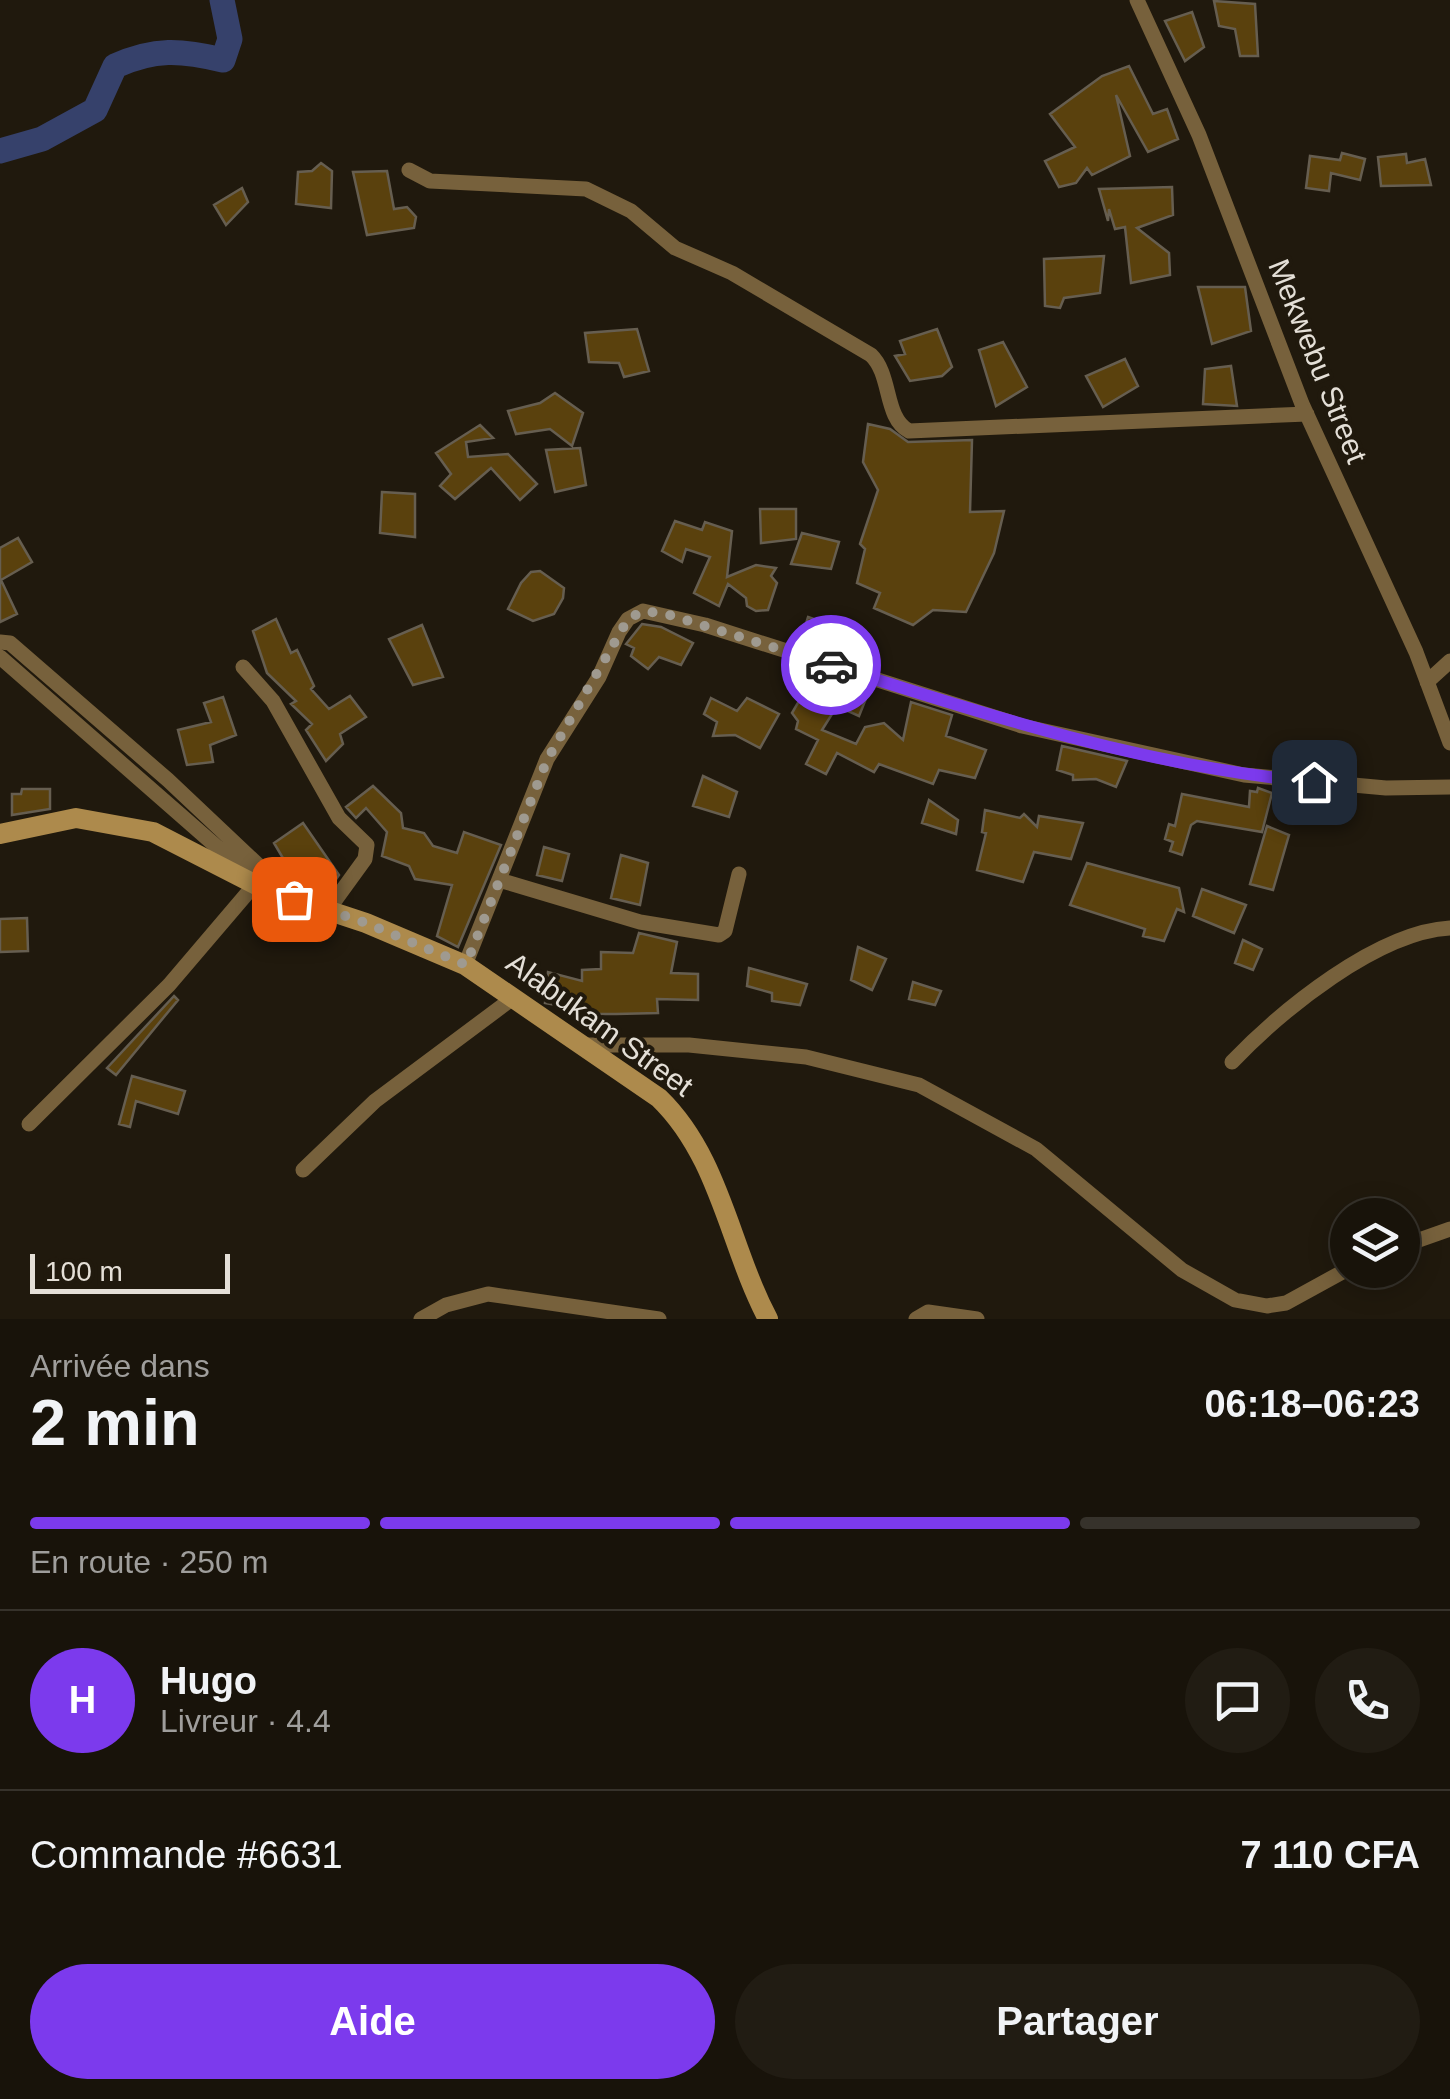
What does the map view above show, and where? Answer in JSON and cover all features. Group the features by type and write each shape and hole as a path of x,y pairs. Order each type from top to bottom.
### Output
{"street":[{"name":"Mekwebu Street","path":"1137,0 1199,135 1306,414 1428,682 1450,743"},
{"path":"409,170 430,181 450,184 586,189 610,197 675,248 732,272 871,355 884,372 896,420 909,431 1306,414"},
{"path":"466,965 547,760 598,677 619,632 628,619 643,611 692,621 1022,726 1244,776 1386,788 1450,787"},
{"path":"0,642 10,643 168,780 294,899"},
{"path":"0,658 260,887 169,985 28,1124"},
{"path":"1428,682 1450,660"},
{"path":"243,667 273,701 339,818 367,845 365,859 328,910"},
{"name":"Alabukam Street","path":"0,834 76,818 122,823 154,832 260,887 466,965 659,1098 686,1124 702,1152 749,1284 768,1319"},
{"path":"499,880 640,922 719,935 726,931 739,874"},
{"path":"1232,1062 1269,1024 1340,975 1403,937 1450,928"},
{"path":"303,1170 375,1101 514,998"},
{"path":"584,1045 689,1045 806,1057 918,1086 1036,1148 1182,1270 1236,1300 1267,1306 1286,1303 1330,1280"},
{"path":"1420,1240 1450,1230"},
{"path":"420,1319 446,1305 488,1294 659,1319"},
{"path":"916,1319 928,1312 977,1319"}],"building":[{"path":"1214,1 1255,4 1258,56 1240,56 1235,29 1219,26"},
{"path":"1192,12 1204,47 1185,61 1165,21"},
{"path":"1129,66 1153,114 1167,109 1178,139 1148,152 1116,95 1130,156 1092,175 1087,168 1076,183 1059,187 1045,161 1075,147 1050,114 1102,76"},
{"path":"1342,153 1365,159 1360,180 1331,173 1329,191 1306,188 1310,156 1340,160"},
{"path":"1406,154 1407,163 1425,159 1431,185 1381,186 1378,157"},
{"path":"321,163 332,171 331,208 296,204 298,172 312,171"},
{"path":"387,171 394,209 407,207 416,217 414,228 367,235 353,172"},
{"path":"1172,187 1173,215 1137,228 1169,253 1170,275 1131,283 1125,227 1115,229 1109,209 1108,221 1099,189"},
{"path":"242,188 248,202 226,225 214,205"},
{"path":"1104,256 1100,293 1064,298 1060,308 1045,306 1044,259"},
{"path":"1198,287 1245,287 1251,331 1212,344"},
{"path":"637,329 649,371 624,377 619,363 589,362 585,333"},
{"path":"937,329 952,367 942,376 910,381 895,356 905,354 900,341"},
{"path":"1003,342 1027,387 996,406 979,350"},
{"path":"1125,359 1138,386 1103,407 1086,376"},
{"path":"1231,366 1237,406 1203,404 1205,369"},
{"path":"555,393 583,413 572,446 550,429 516,434 508,411 540,403"},
{"path":"868,424 890,429 908,442 972,440 970,512 1004,511 994,553 966,612 933,610 913,625 874,608 880,593 857,583 865,549 860,544 878,490 863,462"},
{"path":"480,425 493,438 466,442 468,457 508,454 537,484 520,500 491,468 455,499 440,486 451,474 436,453"},
{"path":"580,448 586,485 555,492 546,450"},
{"path":"382,492 415,494 415,537 380,533"},
{"path":"760,509 796,509 796,539 761,543"},
{"path":"675,521 702,530 705,522 732,531 727,577 756,565 776,568 771,576 777,583 768,610 756,611 747,606 746,598 728,584 719,606 694,593 710,557 686,549 682,562 662,551"},
{"path":"802,533 839,542 831,569 791,564"},
{"path":"18,538 32,562 1,580 17,614 0,622 0,548"},
{"path":"540,571 564,588 563,598 554,614 533,621 508,609 521,583 531,572"},
{"path":"808,617 840,628 831,653 800,643"},
{"path":"276,619 291,653 297,650 314,686 311,689 329,709 350,696 366,717 340,734 343,744 326,761 306,730 312,724 291,704 296,701 267,673 253,631"},
{"path":"642,624 661,627 693,643 681,665 659,657 648,669 631,656 634,648 626,644"},
{"path":"422,625 443,677 413,685 389,639"},
{"path":"816,672 869,691 859,716 837,706 822,730 856,744 865,727 884,723 903,740 911,702 952,715 946,736 986,750 975,778 939,770 933,784 879,764 874,772 837,753 826,774 806,764 818,740 796,729 798,721 792,713"},
{"path":"223,697 236,735 210,745 213,762 187,765 178,730 211,722 204,703"},
{"path":"711,698 737,711 747,698 779,714 760,748 735,735 713,736 717,722 704,714"},
{"path":"1062,746 1127,761 1116,787 1096,779 1073,780 1073,775 1057,770"},
{"path":"703,776 737,792 729,817 693,806"},
{"path":"373,786 401,813 403,828 424,833 433,846 457,853 464,832 501,845 458,947 437,936 452,885 415,879 409,866 382,856 387,832 366,808 356,818 346,807"},
{"path":"1258,788 1272,793 1262,832 1197,821 1191,825 1182,855 1170,851 1173,842 1165,839 1169,824 1175,826 1182,794 1249,807 1250,791 1257,792"},
{"path":"22,789 50,789 50,809 12,815 12,794 21,794"},
{"path":"929,800 958,820 956,834 922,823"},
{"path":"985,810 1020,818 1024,814 1037,827 1039,816 1083,823 1071,859 1034,852 1023,882 977,870 986,833 982,832"},
{"path":"303,823 339,875 325,895 300,887 274,843"},
{"path":"1267,826 1289,835 1273,890 1250,884"},
{"path":"544,847 569,854 562,881 537,875"},
{"path":"621,855 648,863 640,905 611,898"},
{"path":"1087,863 1179,888 1184,912 1177,909 1164,941 1143,936 1145,929 1070,905"},
{"path":"1202,889 1246,905 1234,933 1193,916"},
{"path":"27,918 28,951 0,952 0,919"},
{"path":"639,933 677,942 671,973 698,974 698,1000 657,999 658,1013 616,1014 583,1014 583,1010 545,1003 548,972 582,981 582,970 601,969 601,952 633,953"},
{"path":"1243,940 1262,949 1253,970 1235,963"},
{"path":"858,947 886,959 872,990 851,980"},
{"path":"749,968 807,984 800,1005 772,1001 772,993 747,986"},
{"path":"913,982 941,991 935,1005 909,999"},
{"path":"174,996 178,1000 116,1075 107,1068"},
{"path":"132,1076 185,1091 178,1114 136,1101 130,1127 119,1124"}],"waterway":[{"path":"0,151 42,139 95,110 115,66 168,52 223,60 230,39 222,0"}],"way so far":[{"path":"294,899 439,951 466,965 507,851 547,760 587,698 628,619 643,611 666,614 831,665"}],"route":[{"path":"831,665 1022,726 1244,776 1314,782"}]}
